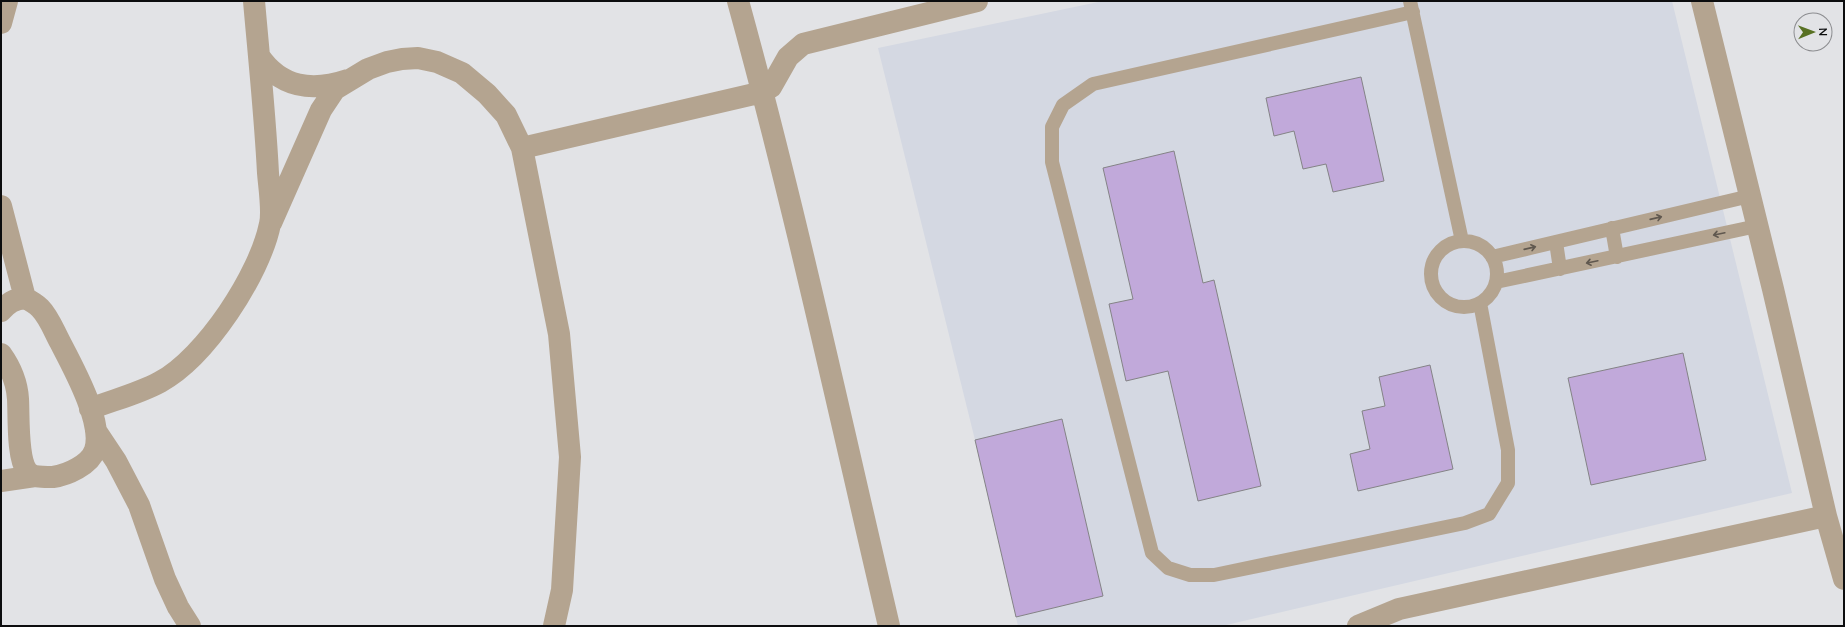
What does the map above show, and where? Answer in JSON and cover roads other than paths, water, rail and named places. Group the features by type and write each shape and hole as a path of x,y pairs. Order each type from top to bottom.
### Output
{"street":[{"path":"1,23 7,1"},
{"path":"254,1 265,121 271,223"},
{"path":"738,1 763,92 889,626"},
{"path":"522,148 763,92 771,87 788,57 803,44 978,1"},
{"path":"1702,1 1826,516 1844,579"},
{"path":"259,56 274,74 296,84 321,86 333,85 374,67 402,59 418,58 437,62 462,73 487,94 506,115 522,148 559,334 570,457 562,590 554,626"},
{"path":"90,408 141,391 162,381 183,365 218,327 242,292 262,250 271,223 321,110 335,89 349,79"},
{"path":"1,206 25,298"},
{"path":"1,311 6,304 16,299 25,298 41,308 49,320 81,382 96,431 95,451 88,460 78,468 54,476 35,476 1,481"},
{"path":"1,354 16,383 19,436 24,465 27,472 35,476"},
{"path":"96,431 116,461 139,505 165,579 178,607 190,626"},
{"path":"1358,626 1399,609 1826,516"}],"lane":[{"path":"1462,241 1412,6 1093,84 1063,105 1052,127 1052,162 1152,553 1168,568 1190,575 1214,574 1465,523 1489,514 1508,483 1508,450 1480,303"},
{"path":"1492,257 1750,196"},
{"path":"1496,282 1757,226"},
{"path":"1612,228 1617,257"},
{"path":"1462,241 1474,242 1484,248 1492,257 1496,269 1496,282 1490,294 1480,303 1468,307 1455,306 1443,300 1435,290 1431,277 1432,264 1439,253 1449,245 1462,241"},
{"path":"1556,242 1560,269"}]}
